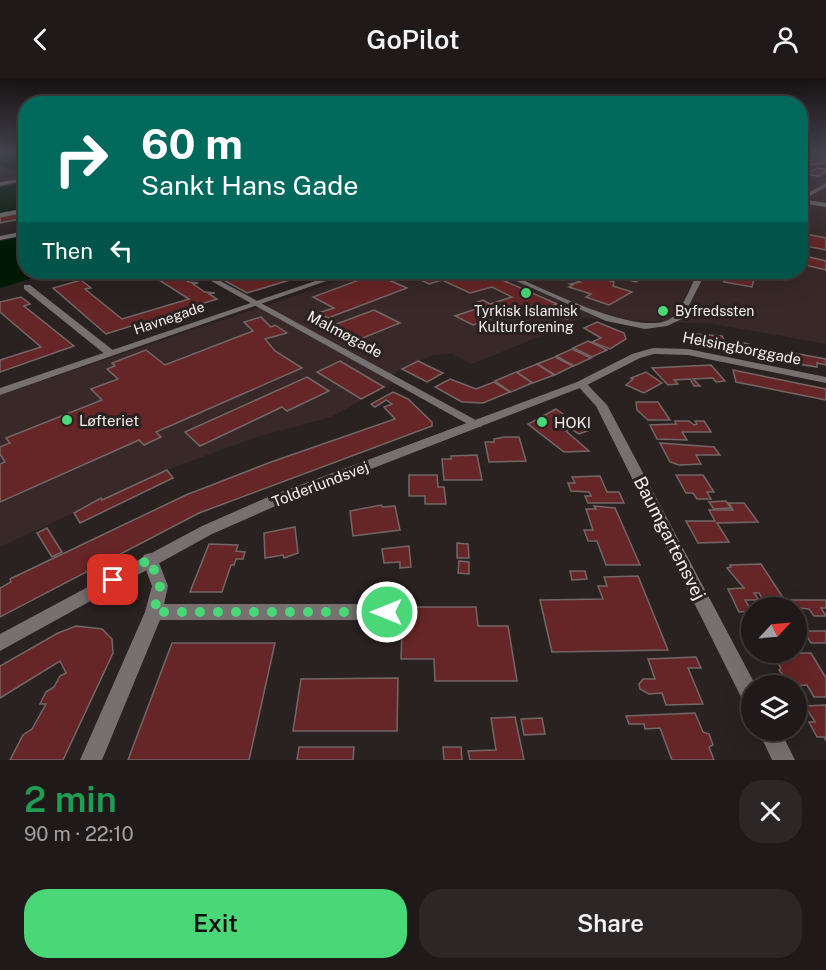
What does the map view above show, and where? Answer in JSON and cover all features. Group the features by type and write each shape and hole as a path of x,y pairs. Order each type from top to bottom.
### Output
{"street":[{"path":"808,196 826,185"},
{"path":"808,201 826,205"},
{"path":"0,215 18,212"},
{"path":"0,238 18,235"},
{"name":"Malmøgade","path":"212,279 477,424"},
{"name":"Havnegade","path":"0,392 327,279"},
{"path":"516,279 609,319 624,324 649,326 674,321 679,317 698,279"},
{"path":"27,287 110,353"},
{"name":"Tolderlundsvej","path":"0,643 150,559 207,530 273,501 581,384 636,356 652,351"},
{"name":"Helsingborggade","path":"652,351 688,352 826,380"},
{"name":"Baumgartensvej","path":"581,384 601,405 741,677"},
{"path":"91,760 154,612 160,586 150,559"},
{"path":"154,612 387,612"},
{"path":"774,741 784,760"}],"shaded area":[{"path":"18,184 18,210 0,214 0,187"},
{"path":"808,184 826,184 826,344 714,324 584,318 472,364 452,354 432,355 387,377 396,382 331,417 254,438 167,470 0,547 0,395 344,279 808,279"},
{"path":"18,237 18,279 29,279 0,288 0,241"}],"building":[{"path":"18,214 18,220 0,223 0,217"},
{"path":"808,234 826,238 826,250 808,246"},
{"path":"808,257 826,261 826,270 808,266"},
{"path":"157,279 184,279 198,283 193,284 205,292 215,293 209,294 217,299 106,334 53,288 81,280 91,288 85,289 122,319 189,299"},
{"path":"222,279 293,279 247,293"},
{"path":"362,279 386,279 407,288 328,318 318,313 334,308 313,297"},
{"path":"419,279 500,279 557,304 541,310 530,305 473,325 455,316 482,307 475,303 483,300 490,304 512,297 492,287 470,293 442,280 429,284"},
{"path":"604,279 614,282 613,286 632,292 609,305 586,297 591,294 569,287 573,285 570,284 580,282 574,280"},
{"path":"625,279 641,279 636,282"},
{"path":"725,279 754,279 752,287 724,282"},
{"path":"21,297 30,304 24,306 74,346 0,372 0,360 41,347 0,312 0,302"},
{"path":"555,305 578,315 567,319 544,309"},
{"path":"374,310 400,323 348,344 323,329"},
{"path":"261,317 271,327 275,325 287,333 265,339 275,351 302,368 156,432 161,437 144,445 139,440 0,502 0,464 5,462 0,454 0,447 10,443 6,438 102,400 91,389 118,379 107,369 115,366 112,363 146,350 165,365 253,331 244,322"},
{"path":"597,322 624,333 626,339 610,349 592,342 601,338 584,328"},
{"path":"696,334 722,336 729,349 707,348"},
{"path":"588,341 607,350 592,357 573,348"},
{"path":"744,343 749,344 749,350 755,350 755,347 777,351 777,354 793,356 793,353 826,359 826,365 817,363 817,367 755,357 755,354 745,352"},
{"path":"572,349 591,358 574,366 556,356"},
{"path":"555,357 573,366 555,375 537,364"},
{"path":"340,361 384,387 361,399 317,372"},
{"path":"418,361 443,373 427,382 402,369"},
{"path":"537,364 554,375 533,383 517,372"},
{"path":"711,365 725,381 716,382 713,378 693,379 700,386 694,386 690,379 674,380 678,384 668,385 652,368"},
{"path":"733,370 826,389 826,400 736,382"},
{"path":"516,372 532,383 511,392 495,381"},
{"path":"646,372 662,383 644,393 626,385 633,379 631,378"},
{"path":"307,377 329,391 287,411 282,407 200,446 185,432"},
{"path":"450,379 476,389 494,382 510,392 483,403 462,402 435,387"},
{"path":"393,392 408,399 432,422 432,426 199,513 0,617 0,588 11,582 10,579 186,495 271,462 395,419 384,407 392,404 386,400 375,407 371,404"},
{"path":"636,402 658,402 670,420 648,420 637,410"},
{"path":"556,409 587,431 579,434 571,429 566,431 589,451 564,452 528,424"},
{"path":"675,421 689,421 694,425 697,424 695,421 704,421 711,432 682,432 687,440 657,439 650,425 676,424"},
{"path":"519,437 526,461 489,462 485,442 494,442 494,439"},
{"path":"660,443 714,447 720,455 696,455 701,464 679,465 670,462"},
{"path":"477,455 482,480 444,480 442,459 451,459 451,456"},
{"path":"167,470 173,478 80,523 74,513 101,498 102,500"},
{"path":"409,475 437,475 438,487 444,487 446,504 425,504 425,496 409,496"},
{"path":"676,475 703,475 714,492 707,492 711,499 697,499 693,493 686,493"},
{"path":"600,476 607,492 619,492 624,503 588,503 585,496 591,496 589,492 571,491 568,483 575,483 572,477"},
{"path":"726,501 731,508 714,509 709,502"},
{"path":"729,503 744,503 758,522 717,523 729,542 698,543 686,521 715,521 709,510 733,510"},
{"path":"381,505 383,507 395,506 400,530 353,536 350,511"},
{"path":"594,506 615,508 640,565 606,565 597,541 588,541 584,530 593,530 586,509 596,509"},
{"path":"295,527 298,553 284,558 283,555 265,558 264,533"},
{"path":"47,528 62,552 52,557 37,533"},
{"path":"457,543 468,544 469,558 457,558"},
{"path":"209,544 238,545 236,551 245,552 243,559 236,559 234,565 231,565 222,592 190,592"},
{"path":"409,546 411,567 400,568 400,562 384,563 382,549"},
{"path":"459,561 469,562 469,574 458,573"},
{"path":"761,564 783,597 761,597 759,593 754,593 757,597 741,597 741,612 739,612 728,589 744,588 727,568 731,567 730,565"},
{"path":"570,571 585,571 587,579 572,580"},
{"path":"638,576 668,650 552,652 540,600 603,599 598,586 607,586 604,577"},
{"path":"807,600 826,600 826,608 821,608 826,616 814,616 807,609"},
{"path":"403,607 476,607 478,626 508,626 517,681 435,681 434,659 401,659"},
{"path":"76,626 102,629 112,639 113,653 63,760 10,760 23,735 32,729 46,704 40,704 46,692 54,687 60,676 66,673 60,661 0,698 0,666 58,633"},
{"path":"807,631 826,631 826,643 811,643"},
{"path":"172,643 275,643 249,760 128,760"},
{"path":"807,653 811,653 826,678 826,697 814,697 807,685 807,675 783,675 779,670 781,668 778,663 807,663"},
{"path":"696,657 701,668 688,668 703,704 666,705 662,693 649,694 640,689 639,684 643,679 655,679 648,659"},
{"path":"398,678 397,731 293,731 301,679"},
{"path":"826,705 826,741 824,737 817,737 809,722 815,722 807,706"},
{"path":"695,713 703,732 709,734 713,745 709,747 714,760 672,760 660,728 645,729 644,724 629,724 626,716"},
{"path":"515,717 524,760 470,760 468,751 496,750 491,718"},
{"path":"542,718 545,734 524,735 521,719"},
{"path":"299,747 354,747 353,760 297,760"},
{"path":"443,747 461,747 462,760 444,760"}],"place":[{"name":"Tyrkisk Islamisk Kulturforening","path":"526,293"},
{"name":"Byfredssten","path":"663,311"},
{"name":"Løfteriet","path":"67,420"},
{"name":"HOKI","path":"542,422"}],"route":[{"path":"113,580 150,559 160,586 154,612 387,612"}]}
